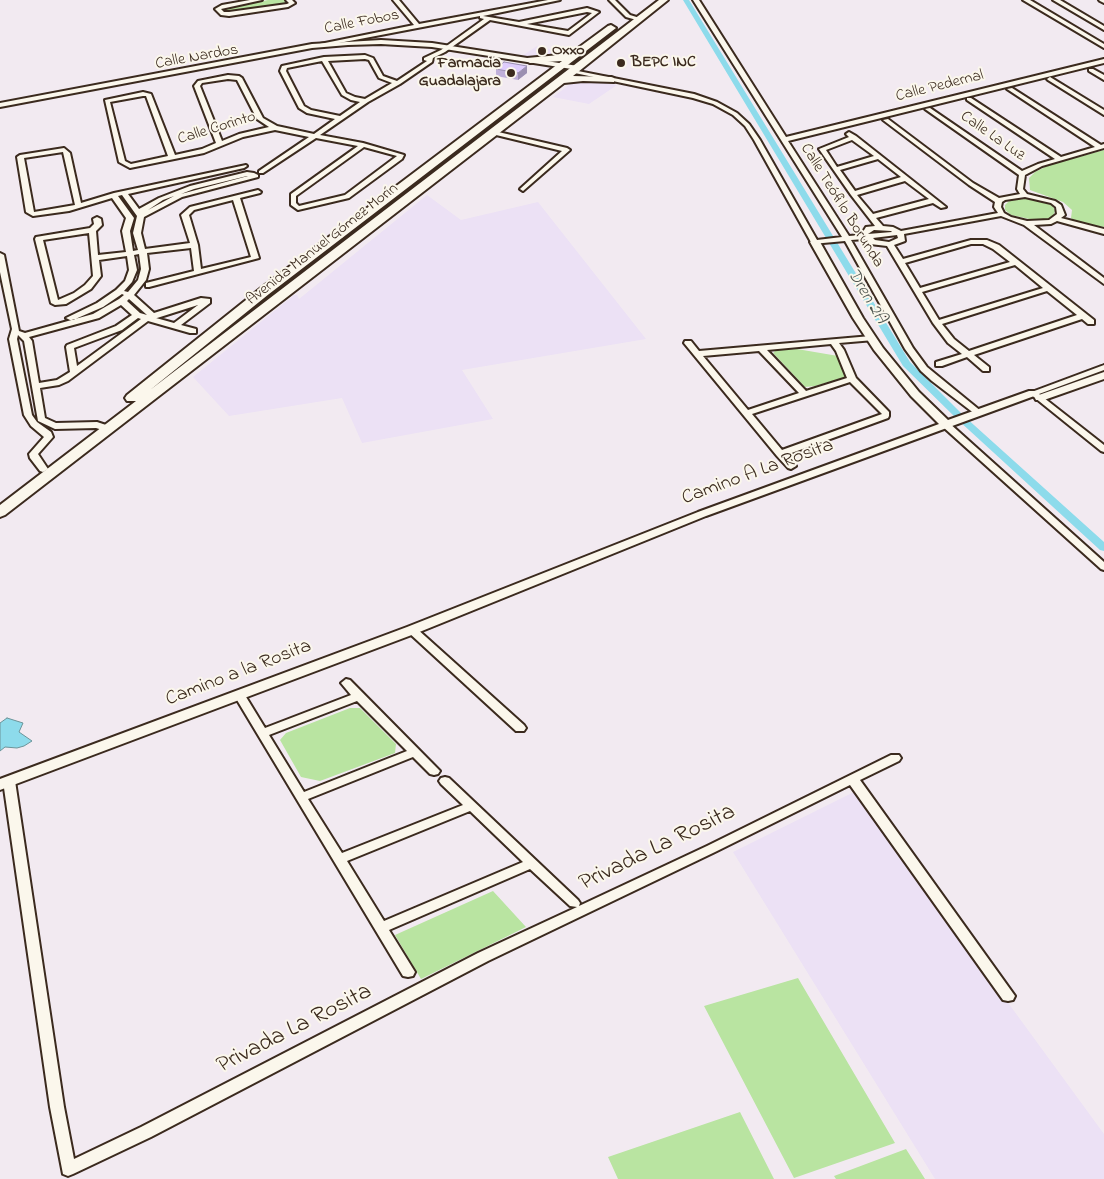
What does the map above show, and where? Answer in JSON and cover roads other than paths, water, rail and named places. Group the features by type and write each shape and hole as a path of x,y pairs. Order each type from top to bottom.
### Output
{"main road":[{"name":"Avenida Manuel Gómez Morín","path":"0,512 265,291 544,79 560,72 576,70 634,17 649,0"},
{"name":"Avenida Manuel Gómez Morín","path":"0,501 103,427 494,133 560,72 572,57 664,0"},
{"path":"525,62 572,57"},
{"path":"525,62 538,71 544,79"},
{"path":"560,72 583,78 611,80"}],"street":[{"path":"259,0 224,6 218,9 223,14 229,14 288,5 292,3 289,0"},
{"path":"396,0 417,26"},
{"name":"Calle Fobos","path":"312,46 557,0"},
{"path":"612,0 634,17"},
{"name":"Calle Teófilo Borunda","path":"696,0 914,356 935,379 974,413"},
{"path":"1026,0 1104,46"},
{"path":"1056,0 1104,28"},
{"path":"476,16 569,32 595,13 595,10 521,23"},
{"path":"394,83 404,72 446,49 489,18"},
{"name":"Calle Nardos","path":"0,105 312,46 381,42 417,43 446,49"},
{"name":"Calle Nardos","path":"70,92 92,90 328,49 398,46 446,49"},
{"path":"446,49 525,62 560,72"},
{"path":"341,118 304,109 299,104 283,71 286,66 324,59 360,56 371,59 381,77 394,83"},
{"path":"261,172 366,101 412,74 430,61 430,58"},
{"path":"324,59 344,94 366,101"},
{"name":"Calle Pedernal","path":"783,140 1104,61"},
{"path":"576,70 611,80 704,99 722,107 741,119 756,140 818,242 871,338 890,365 949,423 1104,567"},
{"path":"1091,70 1104,78"},
{"path":"404,72 412,74"},
{"path":"220,144 197,86 200,82 236,77 260,119 275,128"},
{"path":"1050,79 1104,113"},
{"path":"1010,89 1102,146"},
{"name":"Calle Corinto","path":"172,157 151,98 143,94 107,101 122,162 127,165 134,166 204,150 240,135 275,128 363,145 401,155 400,158 348,197 298,208 294,206 292,197 295,192 363,145"},
{"path":"969,99 1060,159"},
{"name":"Calle La Luz","path":"928,108 1022,174 1020,189 1025,195"},
{"path":"886,120 971,184 999,201"},
{"path":"494,133 567,150 523,189"},
{"path":"880,227 822,150 823,148 851,135 943,207"},
{"path":"1022,174 1060,159 1102,146"},
{"path":"78,204 67,153 64,150 20,157 30,212 38,214 69,209 78,204 114,195 244,166"},
{"path":"836,169 879,157"},
{"path":"20,332 86,320 122,301 130,294 142,280 145,261 137,233 140,214 160,199 182,190 247,174 256,176 180,196 140,214"},
{"path":"854,194 906,178"},
{"path":"198,272 193,242 185,215 187,212 192,208 258,192"},
{"path":"124,193 140,214"},
{"path":"43,469 33,454 49,437 48,434 34,424 28,415 13,339 20,332 87,312 119,292 128,282 133,270 126,231 130,218 114,195"},
{"path":"1002,214 997,207 999,201 1009,196 1025,195 1045,199 1059,206 1061,215 1058,219"},
{"path":"149,285 255,258 236,197"},
{"path":"872,218 934,200"},
{"path":"818,242 900,233 1002,214 1027,222 1044,223 1058,219 1103,231"},
{"path":"92,230 97,276 95,280 77,295 63,302 55,303 39,240 92,230 98,225 97,219"},
{"path":"1027,222 1104,282"},
{"path":"880,227 893,229 900,233 902,239 890,244 878,244 866,238 866,232 880,227"},
{"path":"95,255 193,242"},
{"path":"900,262 971,242 984,242 996,248 1046,289 1091,322"},
{"path":"890,244 937,323 951,341 986,369"},
{"path":"0,255 20,332 28,341 41,419 48,424 65,427 103,427"},
{"path":"917,291 1015,263"},
{"path":"937,323 1046,289"},
{"path":"119,292 130,294 150,317"},
{"path":"35,386 59,382 150,317 207,300 175,326"},
{"path":"122,301 137,315 150,317 193,331"},
{"path":"74,372 70,347 119,328 137,315"},
{"path":"939,364 1082,316"},
{"path":"697,354 871,338"},
{"path":"780,454 885,416 886,414 852,379 840,350 833,342"},
{"path":"688,343 791,466"},
{"path":"761,348 804,394"},
{"path":"1104,367 1036,396 1104,449"},
{"name":"Camino A La Rosita","path":"490,598 702,514 974,413 1104,375"},
{"path":"747,413 852,379"},
{"name":"Camino a la Rosita","path":"4,783 412,630 490,598"},
{"path":"412,630 520,728"},
{"path":"346,683 434,771"},
{"path":"239,695 408,972"},
{"path":"263,733 359,696"},
{"path":"302,797 415,752"},
{"name":"Privada La Rosita","path":"4,783 68,1169 146,1132 484,957 895,758"},
{"path":"853,780 1008,996"},
{"path":"445,781 574,903"},
{"path":"339,859 471,806"},
{"path":"381,928 532,863"}],"water":[{"path":"7,718 23,723 19,732 32,741 24,746 17,748 5,747 0,751 0,723"}],"waterway":[{"name":"Dren 2A","path":"686,0 906,364 961,418 1104,548"}],"place":[{"name":"Oxxo","path":"542,51"},
{"name":"BEPC INC","path":"621,63"},
{"name":"Farmacia Guadalajara","path":"511,73"}]}
